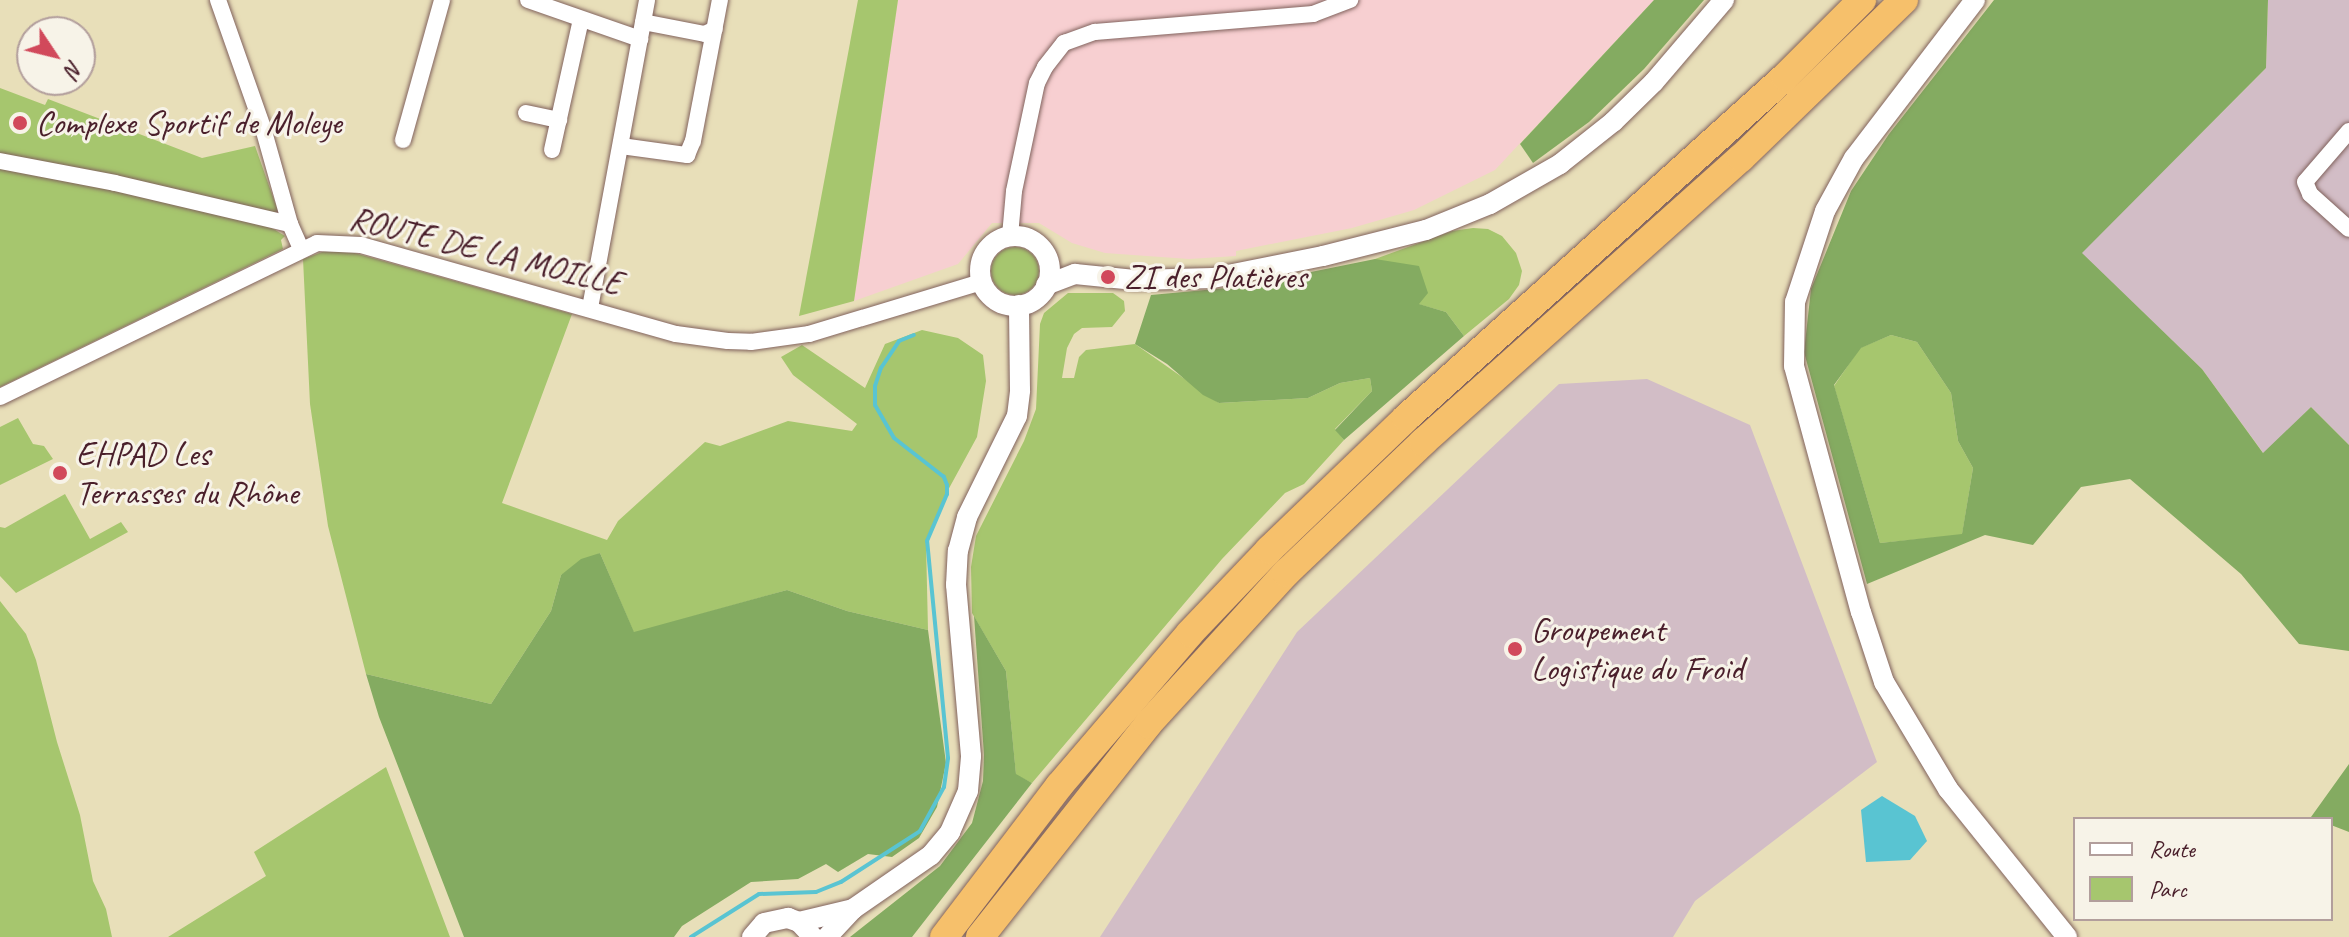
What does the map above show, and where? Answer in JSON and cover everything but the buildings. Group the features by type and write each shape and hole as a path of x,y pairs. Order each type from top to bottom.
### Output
{"highway":[{"path":"944,937 1068,775 1190,633 1269,550 1406,418 1763,98 1862,0"},
{"path":"980,937 1139,734 1286,573 1423,442 1762,139 1904,0"}],"street":[{"path":"218,0 250,89 290,224 301,249"},
{"path":"403,140 442,0"},
{"path":"528,0 581,19 642,30 705,34 715,29"},
{"path":"590,308 647,0"},
{"path":"621,146 687,155 693,141 720,0"},
{"path":"1010,236 1014,191 1037,83 1064,43 1095,32 1313,14 1350,0"},
{"path":"1046,285 1075,274 1135,280 1213,278 1323,256 1426,230 1490,204 1560,164 1603,131 1654,82 1724,0"},
{"path":"1975,0 1854,158 1825,211 1795,302 1794,366 1861,612 1884,682 1908,728 1948,789 2067,937"},
{"path":"552,150 581,19"},
{"path":"526,113 559,120"},
{"path":"2349,131 2309,173 2305,188 2349,229"},
{"path":"0,161 115,183 290,224"},
{"path":"1042,249 1049,266 1046,285 1035,299 1019,305 996,300 981,282 979,272 985,252 991,244 1010,236 1033,241 1075,274"},
{"name":"ROUTE DE LA MOILLE","path":"0,397 301,249 328,242 361,245 676,334 751,342 809,334 981,282"},
{"path":"752,937 764,923 776,918 806,930 853,909 931,855 950,832 968,791 971,756 956,585 958,551 967,517 1017,416 1020,390 1019,305"},
{"path":"827,937 853,909"}],"shaded area":[{"path":"898,0 1654,0 1495,170 1414,210 1352,228 1236,251 1236,256 1189,259 1105,253 1072,243 1039,223 992,223 958,264 854,301"},
{"path":"2268,0 2349,0 2349,445 2311,407 2264,454 2202,369 2081,253 2266,68"},
{"path":"1647,379 1750,425 1877,762 1695,901 1673,937 1100,937 1297,632 1559,384"}],"green space":[{"path":"858,0 898,0 854,301 799,316"},
{"path":"1654,0 1704,0 1644,69 1589,122 1533,163 1520,144"},
{"path":"1994,0 2268,0 2266,68 2082,253 2202,369 2263,453 2311,407 2349,445 2349,651 2299,644 2241,574 2130,479 2081,487 2033,545 1985,535 1867,584 1804,352 1811,289 1851,191 1889,134","holes":["1891,335 1917,342 1951,393 1958,441 1973,468 1962,534 1880,543 1834,385 1861,348"]},
{"path":"0,88 45,105 48,99 202,158 255,146 278,211 275,213 0,158"},
{"path":"0,168 166,200 267,225 285,236 281,240 283,249 0,387"},
{"path":"1488,229 1502,236 1516,253 1522,271 1519,285 1509,299 1464,336 1446,312 1418,304 1375,259 1452,231"},
{"path":"1015,247 1024,248 1032,254 1038,262 1038,280 1032,288 1024,294 1015,295 1006,294 998,288 992,280 991,271 992,262 998,254 1006,248"},
{"path":"325,251 351,252 572,314 502,503 607,540 618,521 705,442 720,446 788,421 852,431 857,424 793,375 781,357 802,345 865,388 885,344 922,330 958,338 983,355 986,381 977,437 947,492 926,543 928,630 847,611 787,590 634,633 600,553 561,575 551,611 491,704 366,674 328,526 310,404 303,259"},
{"path":"1375,259 1419,266 1428,293 1419,304 1446,312 1464,336 1344,440 1335,430 1372,391 1370,378 1340,383 1308,398 1219,403 1203,395 1167,364 1135,344 1151,295 1237,287"},
{"path":"1068,293 1113,293 1124,301 1125,311 1112,327 1082,328 1074,334 1067,348 1062,378 1074,378 1079,357 1086,350 1135,344 1219,403 1308,398 1340,383 1370,378 1372,391 1335,429 1344,440 1304,484 1285,493 1222,559 1032,783 1016,775 1006,671 972,613 971,567 976,536 1024,441 1036,409 1040,324 1044,313"},
{"path":"1891,335 1917,342 1951,393 1958,441 1973,468 1962,535 1880,543 1834,386 1860,348"},
{"path":"18,418 33,444 44,446 53,459 0,485 0,427"},
{"path":"65,494 90,539 121,522 128,532 16,593 0,576 0,527 5,528"},
{"path":"600,553 634,632 787,590 847,611 928,630 946,763 937,807 919,838 892,857 868,854 838,872 826,864 798,879 751,882 682,926 674,937 464,937 379,717 366,674 491,704 551,611 561,575 581,559"},
{"path":"0,601 26,634 36,660 80,815 93,881 106,909 112,937 0,937"},
{"path":"974,616 1006,671 1016,774 1032,783 912,937 850,937 940,866 972,823 983,781 984,755"},
{"path":"2349,764 2349,832 2333,826 2333,817 2311,817"},
{"path":"386,767 450,937 168,937 266,876 254,852"}],"water":[{"path":"1882,796 1915,816 1927,841 1910,860 1866,862 1861,810"}],"waterway":[{"path":"691,937 759,894 816,892 841,882 920,831 944,787 948,758 927,541 947,494 947,485 944,477 894,438 875,405 875,386 881,368 899,341 914,335"}],"place":[{"name":"Complexe Sportif de Moleye","path":"20,123"},
{"name":"ZI des Platières","path":"1108,277"},
{"name":"EHPAD Les Terrasses du Rhône","path":"60,473"},
{"name":"Groupement Logistique du Froid","path":"1515,649"}]}
